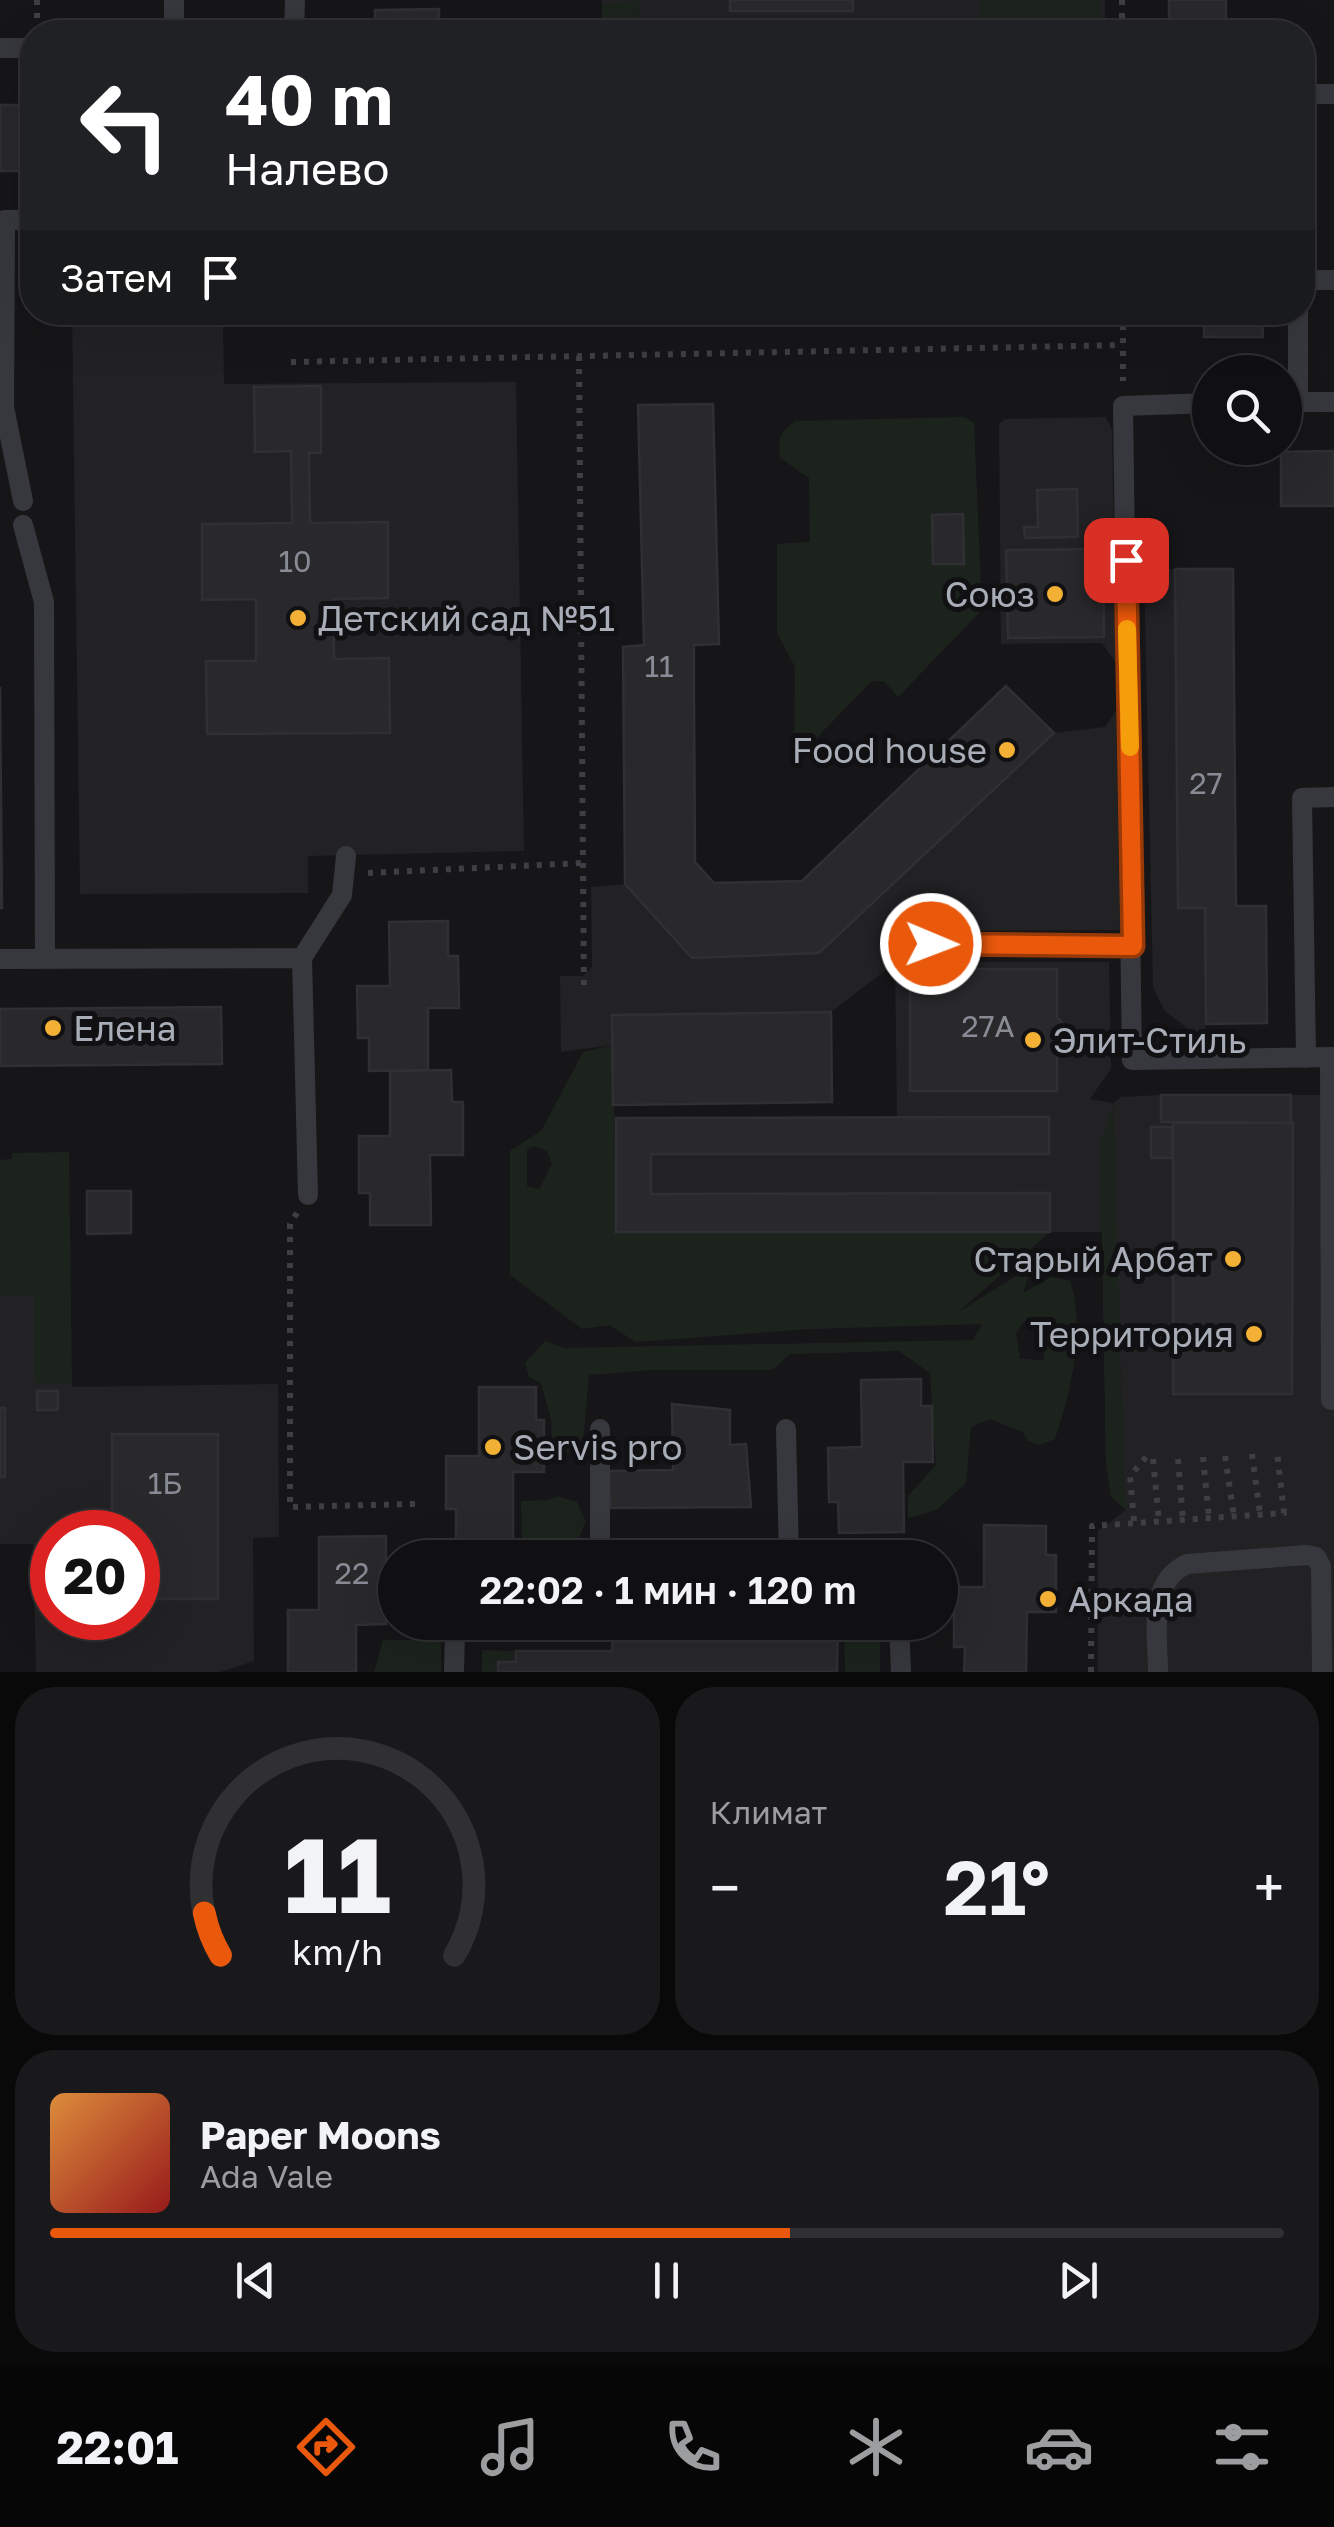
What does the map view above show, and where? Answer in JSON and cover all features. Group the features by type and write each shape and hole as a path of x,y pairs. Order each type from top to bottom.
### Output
{"lane":[{"path":"20,220 5,220 4,408 23,501"},
{"path":"1295,355 1297,325"},
{"path":"1302,402 1334,402"},
{"path":"1192,404 1123,406 1132,1060 1332,1057 1331,1400"},
{"path":"23,524 44,602 45,959"},
{"path":"1306,1058 1302,798 1334,797"},
{"path":"308,1195 302,958 342,895 346,865"},
{"path":"896,944 1133,946"},
{"path":"0,959 302,958"},
{"path":"600,1429 600,1540"},
{"path":"786,1429 789,1540"},
{"path":"1158,1672 1159,1598 1162,1583 1173,1570 1186,1564 1307,1555 1316,1557 1321,1566 1322,1672"},
{"path":"454,1672 455,1640"},
{"path":"900,1640 901,1672"}],"path":[{"path":"1123,325 1123,406"},
{"path":"291,362 1123,345"},
{"path":"579,356 584,992"},
{"path":"346,865 583,863"},
{"path":"308,1195 290,1224 290,1506 415,1504"},
{"path":"1091,1672 1092,1526 1284,1512 1276,1452"},
{"path":"1252,1454 1260,1514"},
{"path":"1225,1456 1234,1516"},
{"path":"1134,1522 1130,1476 1150,1457 1159,1521"},
{"path":"1178,1458 1183,1520"},
{"path":"1202,1458 1209,1518"}],"shaded area":[{"path":"602,0 1105,0 1105,20 602,20"},
{"path":"980,0 1098,0 1102,20 980,20"},
{"path":"639,1 640,20 602,20 602,3"},
{"name":"Детский сад №51","path":"72,325 223,325 224,384 516,382 524,851 308,856 308,893 80,894"},
{"path":"964,417 974,423 982,610 898,697 884,681 872,681 794,761 795,667 777,633 777,544 810,542 809,478 780,458 779,452 783,432 796,421","holes":["962,514 964,563 933,564 932,515"]},
{"path":"1106,417 1112,430 1116,663 1102,643 1001,644 999,424 1005,419"},
{"path":"1144,569 1175,569 1178,907 1205,908 1205,1034 1192,1032 1164,1010 1153,987"},
{"path":"1116,711 1120,930 901,931 895,962 1109,962 1111,1069 1090,1099 1113,1103 1121,1097 1161,1095 1334,1095 1334,1672 1098,1672 1098,1531 1126,1510 1111,1497 1106,1462 1102,1232 616,1232 616,1118 897,1117 895,963 831,1012 613,1015 613,1045 561,1052 560,976 583,976 592,967 591,887 625,884 692,958 819,953 1054,733 1105,727"},
{"path":"613,1045 616,1232 1050,1232 957,1313 1032,1266 1023,1293 1051,1277 1070,1281 1077,1340 1071,1381 1055,1439 1040,1445 1028,1441 1023,1432 990,1419 971,1427 966,1483 936,1510 908,1518 908,1496 936,1465 930,1373 899,1351 790,1354 772,1370 652,1370 589,1375 583,1442 563,1456 553,1454 551,1419 541,1383 529,1377 525,1363 545,1341 564,1348 973,1340 982,1324 810,1329 635,1342 610,1325 582,1329 510,1275 510,1151 542,1130 583,1052","holes":["534,1146 547,1151 552,1164 539,1189 527,1186 527,1150","1024,1321 1034,1323 1047,1336 1043,1360 1020,1359 1016,1334"]},
{"path":"1113,1103 1127,1510 1111,1497 1106,1462 1101,1175 1102,1139"},
{"path":"69,1152 72,1383 34,1383 34,1295 0,1295 0,1160 12,1159 12,1153"},
{"path":"0,1295 34,1295 35,1383 72,1383 73,1387 278,1384 279,1537 253,1538 254,1661 220,1672 36,1672 35,1640 160,1640 160,1510 30,1510 30,1544 0,1544"},
{"path":"557,1496 577,1502 586,1522 576,1540 522,1540 521,1501"},
{"path":"383,1640 441,1640 441,1672 374,1672"},
{"path":"844,1640 880,1640 880,1672 845,1672"},
{"path":"482,1650 516,1651 516,1662 498,1662 498,1672 482,1672"}],"building":[{"path":"730,0 853,0 853,11 730,11"},
{"path":"1169,0 1226,0 1226,20 1169,20"},
{"path":"439,9 439,20 375,20 375,10"},
{"path":"0,105 20,105 20,171 0,171"},
{"path":"1204,325 1263,325 1263,337 1204,337"},
{"path":"321,386 321,453 309,453 310,523 388,522 388,598 333,599 334,659 389,658 390,733 207,734 206,661 256,661 256,599 202,600 202,524 292,523 291,451 255,452 254,387"},
{"path":"713,404 719,644 694,645 694,699 695,862 714,883 802,881 1006,686 1054,733 819,953 692,958 625,884 623,647 644,645 638,405"},
{"path":"1334,451 1334,506 1281,506 1281,465 1302,465 1302,452"},
{"path":"1077,489 1078,537 1025,538 1024,527 1038,527 1037,490"},
{"path":"963,514 964,564 933,564 932,515"},
{"name":"Союз","path":"1103,549 1104,637 1008,638 1006,550"},
{"path":"1175,569 1233,569 1236,906 1266,906 1267,1023 1206,1024 1205,908 1178,908"},
{"path":"0,687 2,908 0,908"},
{"path":"448,921 448,956 458,956 459,1008 428,1008 428,1070 369,1071 369,1038 358,1038 357,986 390,986 389,922"},
{"path":"910,969 1057,969 1057,1017 1075,1035 1057,1054 1057,1091 910,1091"},
{"path":"221,1007 222,1064 0,1066 0,1009"},
{"path":"831,1012 832,1102 613,1105 612,1015"},
{"path":"451,1070 452,1102 463,1102 463,1155 430,1155 431,1225 370,1225 370,1193 359,1193 359,1136 390,1136 390,1071"},
{"path":"1161,1095 1291,1095 1291,1123 1161,1122"},
{"path":"1049,1117 1049,1154 651,1154 651,1194 1050,1193 1050,1232 616,1232 616,1118"},
{"name":"Старый Арбат","path":"1173,1123 1293,1123 1292,1394 1173,1394"},
{"path":"1151,1127 1172,1127 1172,1158 1151,1158"},
{"path":"87,1191 131,1191 131,1233 87,1234"},
{"path":"921,1379 921,1406 932,1406 933,1462 903,1462 904,1532 839,1533 838,1502 829,1502 828,1448 862,1447 861,1380"},
{"path":"479,1387 536,1387 536,1420 544,1420 544,1472 513,1472 513,1540 456,1540 456,1509 446,1509 446,1456 479,1456"},
{"path":"37,1391 58,1391 58,1410 37,1410"},
{"path":"672,1404 730,1410 730,1445 746,1444 751,1507 610,1508 609,1471 673,1470"},
{"path":"0,1408 5,1408 5,1477 0,1477"},
{"path":"112,1434 218,1434 218,1599 160,1599 160,1510 112,1510"},
{"path":"984,1525 1046,1526 1046,1555 1056,1555 1056,1612 1027,1612 1026,1672 964,1672 965,1647 954,1647 954,1640 958,1640 958,1587 984,1587"},
{"path":"386,1536 386,1540 378,1540 378,1624 356,1625 356,1672 288,1672 288,1610 319,1610 319,1537"},
{"path":"612,1640 838,1640 837,1672 498,1672 498,1662 516,1662 516,1651 612,1651"}],"slow traffic":[{"path":"1127,629 1130,747"}],"place":[{"name":"Союз","path":"1055,594"},
{"name":"Детский сад №51","path":"298,618"},
{"name":"Food house","path":"1007,750"},
{"name":"Елена","path":"53,1028"},
{"name":"Элит-Стиль","path":"1033,1040"},
{"name":"Старый Арбат","path":"1233,1259"},
{"name":"Территория","path":"1254,1334"},
{"name":"Servis pro","path":"493,1447"},
{"name":"Аркада","path":"1048,1599"}],"route":[{"path":"931,944 1133,946 1126,560"}]}
